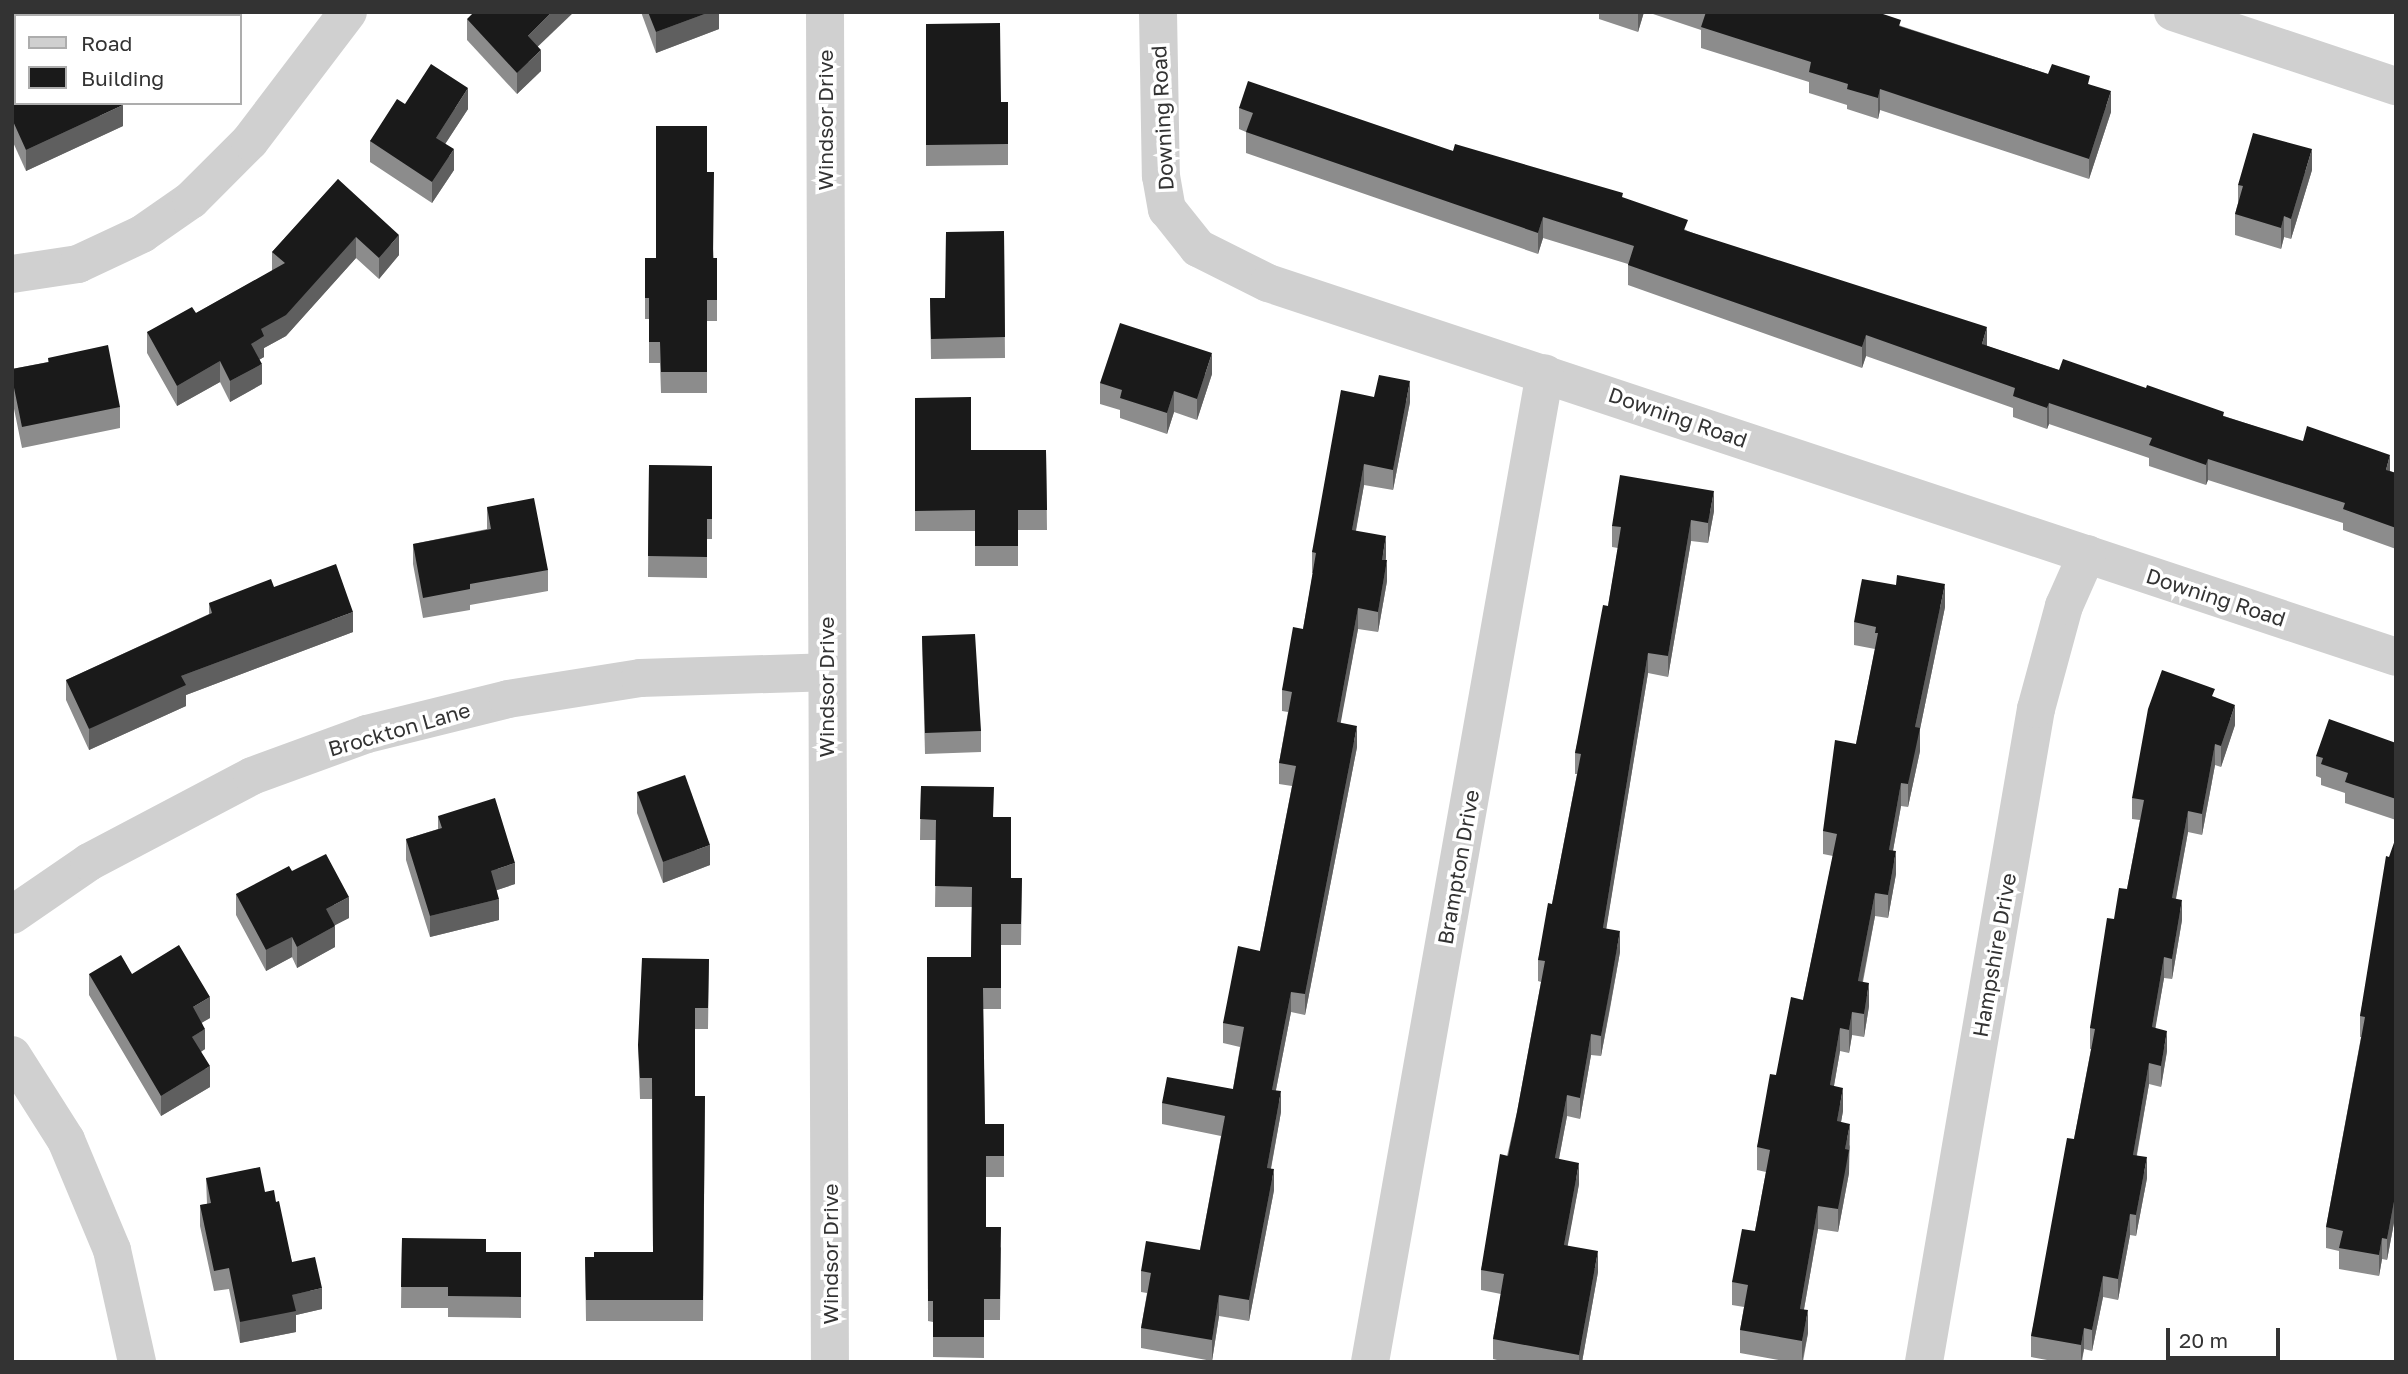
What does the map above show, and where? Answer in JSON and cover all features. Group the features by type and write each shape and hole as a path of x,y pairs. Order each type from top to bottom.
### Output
{"street":[{"path":"12,274 78,264 142,233 191,201 250,141 348,12"},
{"name":"Windsor Drive","path":"825,12 831,1362"},
{"name":"Downing Road","path":"1158,12 1161,176 1167,209 1198,248 1268,283 2396,657"},
{"path":"2173,12 2233,22 2396,86"},
{"name":"Brampton Drive","path":"1370,1362 1545,373"},
{"name":"Hampshire Drive","path":"1924,1362 2036,709 2064,606 2087,555"},
{"name":"Brockton Lane","path":"12,915 89,862 252,776 367,734 508,699 640,678 826,672"},
{"path":"12,1055 66,1140 112,1250 138,1362"}],"building":[{"path":"120,12 188,12 187,14 119,14"},
{"path":"474,12 552,12 528,36 541,50 517,73 467,19"},
{"path":"648,12 710,12 656,32"},
{"path":"1706,12 1877,12 1901,20 1899,26 2048,74 2052,64 2090,76 2088,84 2111,91 2089,159 1880,89 1878,98 1847,89 1848,84 1809,72 1811,62 1701,27"},
{"path":"1000,23 1001,102 1008,102 1008,144 926,145 926,24"},
{"path":"431,64 468,88 436,138 454,149 432,182 370,141 397,99 405,104"},
{"path":"14,75 14,105 123,105 26,150 12,119"},
{"path":"1248,81 1453,151 1455,144 1623,193 1622,197 1688,220 1684,230 1987,327 1982,344 2059,370 2063,359 2146,388 2147,385 2224,412 2223,416 2303,441 2307,426 2390,455 2386,470 2396,473 2396,528 2343,509 2345,503 2208,459 2206,465 2149,445 2152,438 2049,403 2047,408 2013,396 2015,388 1866,335 1862,347 1628,265 1634,246 1543,217 1538,233 1246,132 1253,113 1239,108"},
{"path":"656,126 707,126 707,172 714,172 713,258 717,258 717,300 707,300 707,372 661,372 660,342 649,342 645,258 656,258"},
{"path":"2253,133 2312,149 2291,219 2284,216 2281,228 2235,214 2243,186 2238,185"},
{"path":"338,179 399,235 379,258 356,237 286,315 261,329 264,336 251,344 262,364 230,381 220,361 177,386 147,332 192,307 196,313 285,263 272,252"},
{"path":"1004,231 1005,337 931,339 930,298 945,298 946,232"},
{"path":"1120,323 1212,353 1197,399 1174,391 1167,413 1120,398 1122,390 1100,383"},
{"path":"108,345 120,407 22,427 12,369 49,362 48,358"},
{"path":"1379,375 1410,381 1393,470 1364,464 1352,530 1386,536 1382,560 1387,560 1378,612 1358,608 1337,722 1357,726 1305,994 1291,992 1272,1090 1281,1091 1267,1168 1274,1169 1249,1300 1219,1295 1212,1340 1141,1328 1151,1273 1141,1271 1146,1241 1200,1250 1225,1116 1162,1103 1167,1077 1233,1089 1244,1027 1223,1023 1238,946 1260,951 1296,766 1279,763 1292,692 1282,690 1293,627 1303,629 1316,553 1312,552 1341,390 1374,397"},
{"path":"971,397 971,450 1046,450 1047,510 1018,510 1018,546 975,546 975,510 915,511 915,398"},
{"path":"649,465 712,466 712,519 707,519 707,557 648,556"},
{"path":"1620,475 1714,491 1708,523 1691,520 1668,656 1648,653 1603,928 1620,931 1610,988 1601,1036 1591,1034 1580,1098 1567,1095 1555,1158 1579,1163 1564,1245 1598,1251 1579,1355 1493,1339 1504,1274 1481,1270 1500,1154 1508,1156 1517,1112 1545,961 1538,960 1548,903 1552,904 1581,754 1575,753 1603,605 1608,606 1621,527 1612,526"},
{"path":"534,498 548,570 470,584 470,589 423,598 413,544 491,529 487,507"},
{"path":"336,564 353,612 181,676 186,685 89,729 66,680 212,613 209,603 271,579 274,587"},
{"path":"1897,575 1945,584 1915,727 1920,728 1908,784 1901,783 1889,850 1896,851 1888,895 1875,893 1858,981 1869,983 1864,1014 1852,1012 1849,1030 1840,1028 1830,1085 1843,1088 1837,1121 1850,1124 1845,1149 1849,1150 1838,1209 1818,1206 1800,1309 1808,1310 1802,1341 1740,1330 1748,1285 1732,1282 1742,1229 1755,1231 1770,1150 1757,1147 1770,1074 1776,1075 1791,997 1803,1000 1837,834 1823,831 1835,740 1856,744 1878,633 1875,633 1876,627 1854,622 1862,579 1896,585"},
{"path":"975,634 981,731 925,733 922,636"},
{"path":"2162,670 2215,689 2212,696 2235,705 2221,746 2215,744 2202,814 2188,811 2172,898 2182,900 2172,959 2164,957 2152,1027 2167,1031 2161,1066 2149,1063 2133,1155 2147,1157 2136,1215 2130,1214 2118,1279 2103,1276 2092,1330 2084,1328 2081,1345 2031,1336 2067,1138 2074,1139 2095,1029 2090,1028 2107,918 2114,919 2119,888 2127,889 2144,800 2132,798 2148,709"},
{"path":"2329,719 2396,743 2396,799 2345,782 2348,773 2321,764 2323,758 2316,756"},
{"path":"685,775 710,845 663,862 637,792"},
{"path":"921,786 994,787 993,817 1011,817 1011,878 1022,878 1021,924 1001,924 1001,988 983,988 985,1124 1004,1124 1004,1156 986,1156 986,1227 1001,1227 1000,1299 984,1299 984,1337 933,1337 933,1301 928,1301 927,957 971,957 972,887 935,886 936,820 920,819"},
{"path":"495,798 515,863 491,871 499,899 430,916 406,839 442,828 438,816"},
{"path":"2396,837 2396,1191 2387,1239 2382,1238 2379,1255 2339,1248 2343,1231 2326,1227 2365,1017 2360,1016 2386,856 2389,857"},
{"path":"326,854 349,897 326,909 335,926 297,947 292,937 266,950 236,894 289,866 292,871"},
{"path":"179,945 210,997 193,1007 205,1029 192,1037 210,1066 161,1096 89,974 121,955 132,974"},
{"path":"642,958 709,959 708,1008 695,1008 695,1096 705,1096 703,1300 586,1300 585,1257 594,1257 594,1252 653,1252 652,1078 640,1078 638,1045"},
{"path":"260,1167 265,1192 274,1190 276,1202 279,1201 292,1262 315,1257 322,1288 292,1295 296,1311 240,1322 229,1268 214,1271 200,1205 211,1203 206,1178"},
{"path":"402,1238 486,1239 486,1252 521,1252 521,1297 448,1296 448,1287 401,1287"}]}
